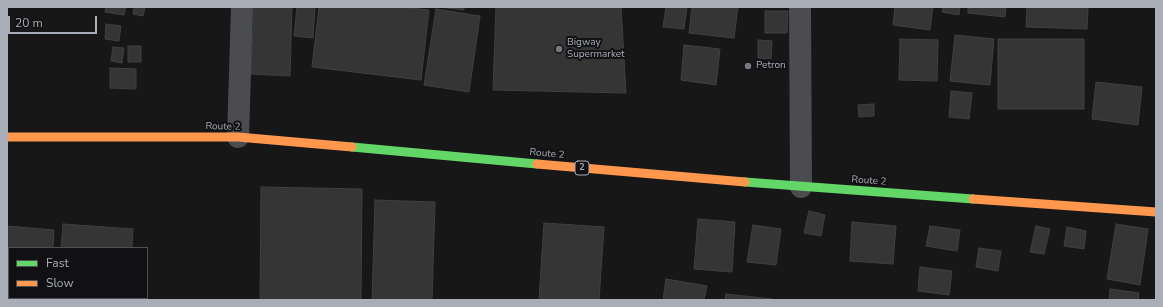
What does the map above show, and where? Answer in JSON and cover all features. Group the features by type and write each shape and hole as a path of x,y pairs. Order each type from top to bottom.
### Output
{"highway":[{"name":"Route 2","path":"7,137 238,137 801,187 1156,212"}],"street":[{"path":"238,137 242,7"},
{"path":"800,7 801,187"}],"building":[{"path":"106,7 126,7 124,15 105,12"},
{"path":"134,7 145,7 143,16 133,14"},
{"path":"254,7 292,7 290,76 251,74"},
{"path":"297,7 315,7 313,38 294,36"},
{"path":"319,7 399,7 429,10 421,80 312,67"},
{"path":"439,7 464,7 464,10"},
{"name":"Bigway Supermarket","path":"496,7 621,7 626,93 493,90"},
{"path":"666,7 687,7 684,29 663,27"},
{"path":"692,7 738,7 734,38 689,33"},
{"path":"895,7 933,7 930,30 893,25"},
{"path":"943,7 960,7 959,15 942,12"},
{"path":"968,7 1006,7 1005,17 968,13"},
{"path":"1027,7 1088,7 1087,29 1026,27"},
{"path":"436,9 480,16 469,92 424,85"},
{"path":"765,11 788,11 787,33 765,33"},
{"path":"106,24 121,26 119,41 105,39"},
{"path":"955,35 994,39 990,85 950,81"},
{"path":"900,39 938,40 937,81 899,80"},
{"path":"998,39 1084,39 1084,109 998,109"},
{"path":"758,40 772,41 771,59 758,58"},
{"path":"684,45 720,49 716,85 681,80"},
{"path":"128,46 141,46 141,62 128,62"},
{"path":"113,47 124,48 122,63 111,61"},
{"path":"110,68 136,69 136,89 110,88"},
{"path":"1096,82 1142,87 1138,125 1092,119"},
{"path":"951,91 972,93 969,119 949,117"},
{"path":"874,104 874,116 859,117 858,105"},
{"path":"261,187 362,189 361,300 260,300"},
{"path":"375,200 435,202 432,300 372,300"},
{"path":"809,211 825,215 821,236 804,233"},
{"path":"698,219 735,222 732,272 694,269"},
{"path":"852,222 896,226 893,264 850,261"},
{"path":"544,223 604,227 599,300 539,300"},
{"path":"63,224 133,229 132,247 61,247"},
{"path":"1116,224 1148,229 1140,285 1107,279"},
{"path":"753,225 781,229 776,265 747,262"},
{"path":"7,226 54,230 53,247 8,247 8,299 49,300 7,300"},
{"path":"930,226 960,230 957,251 926,246"},
{"path":"1036,226 1050,229 1044,254 1030,252"},
{"path":"1067,227 1086,231 1084,249 1064,246"},
{"path":"979,248 1001,251 998,271 976,267"},
{"path":"920,267 952,271 949,295 918,291"},
{"path":"666,279 707,286 704,300 663,300"},
{"path":"1110,289 1139,293 1138,300 1109,300"},
{"path":"726,294 772,299 772,300 725,300"},
{"path":"58,299 129,299 129,300"}],"traffic: fast":[{"path":"352,147 537,164"},
{"path":"745,182 973,199"}],"traffic: slow":[{"path":"7,137 238,137 352,147"},
{"path":"537,164 745,182"},
{"path":"973,199 1156,212"}],"place":[{"name":"Bigway Supermarket","path":"559,49"},
{"name":"Petron","path":"748,66"}]}
